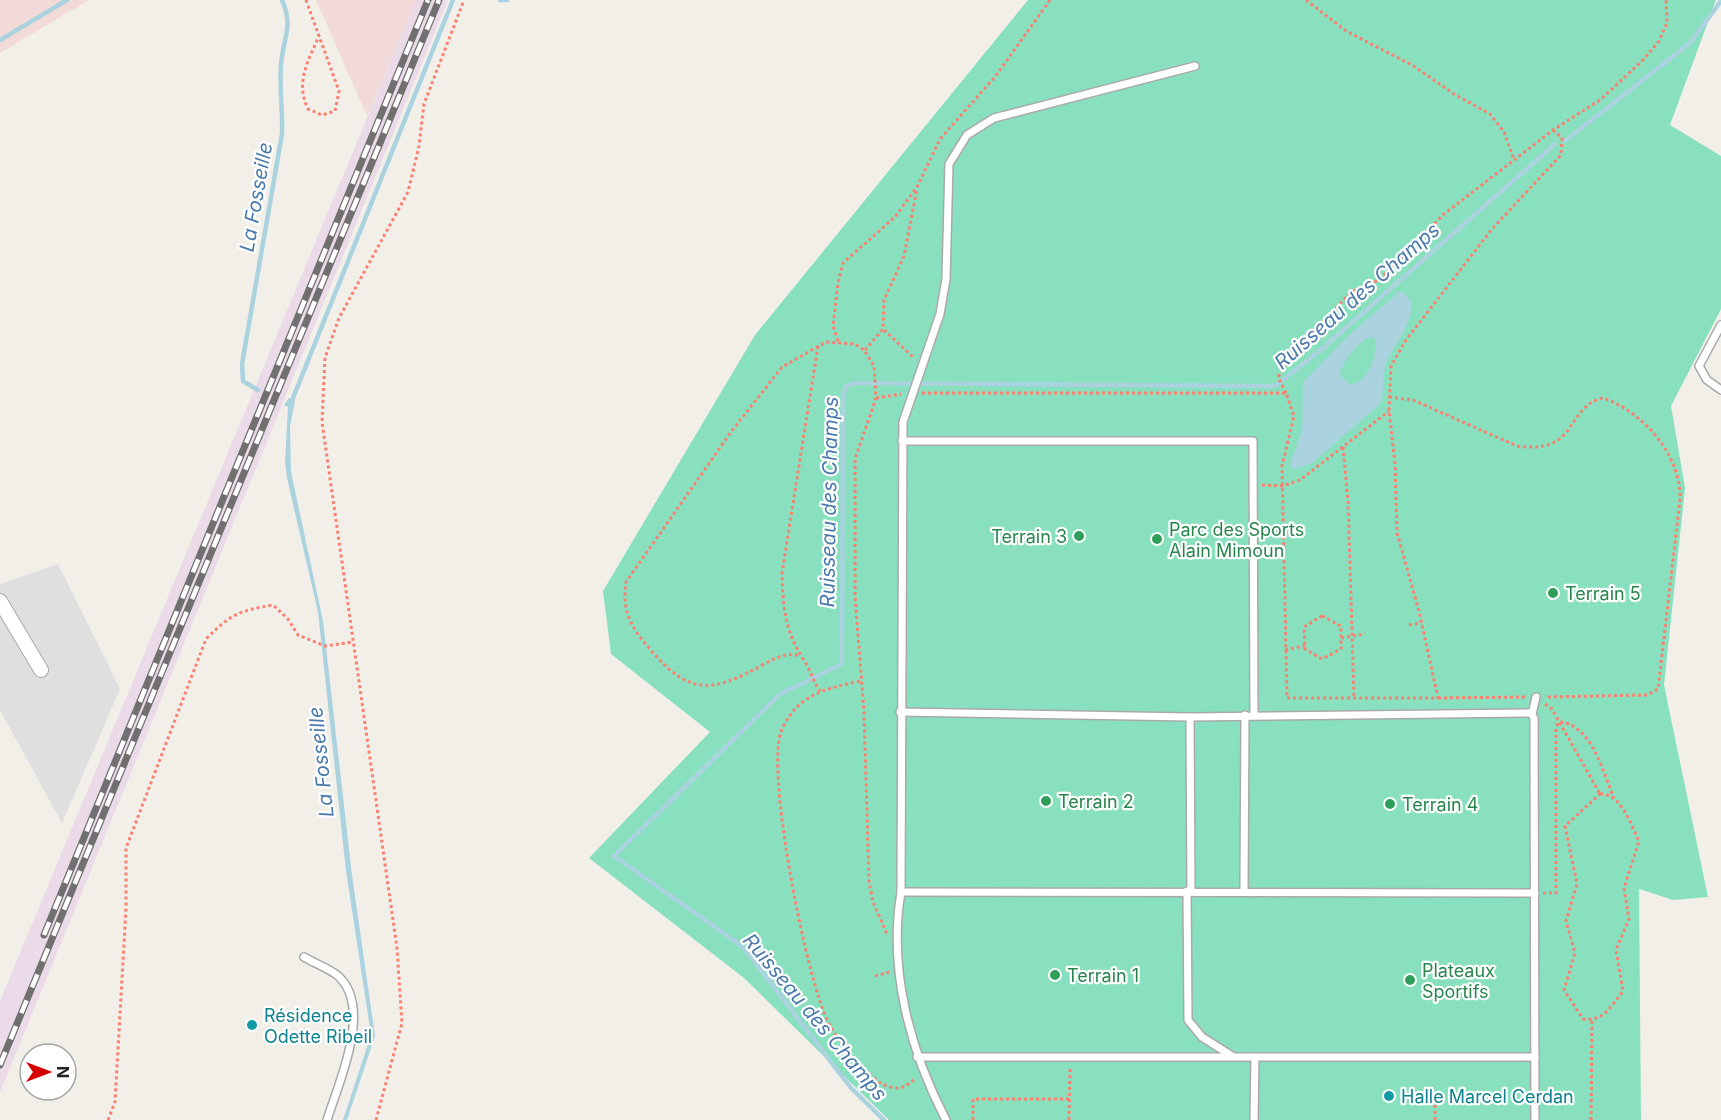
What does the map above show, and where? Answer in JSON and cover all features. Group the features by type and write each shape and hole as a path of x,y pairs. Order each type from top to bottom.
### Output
{"street":[{"path":"0,601 41,670"}],"lane":[{"path":"946,1120 917,1058 896,957 901,892 903,422 911,391 940,314 945,279 949,164 967,135 994,118 1195,66"},
{"path":"1721,325 1699,366 1707,380 1721,390"},
{"path":"902,441 1253,441 1254,715"},
{"path":"1535,1120 1534,718 1532,714 1536,697"},
{"path":"900,712 1190,717 1525,712 1532,714"},
{"path":"1244,891 1245,715"},
{"path":"1190,717 1188,1020 1202,1037 1234,1057"},
{"path":"901,892 1535,893"},
{"path":"304,957 337,975 350,993 354,1034 327,1120"},
{"path":"1254,1120 1255,1057"},
{"path":"917,1058 1535,1057"}],"path":[{"path":"306,0 339,91 335,111 322,115 308,109 301,95 303,74 319,36"},
{"path":"376,1120 402,1023 397,948 322,422 325,358 339,318 408,192 419,146 424,104 464,0"},
{"path":"838,341 833,326 838,283 843,263 895,217 917,187 940,139 995,76 1018,41 1050,0"},
{"path":"1306,0 1346,31 1412,65 1454,94 1490,114 1504,132 1514,160"},
{"path":"1389,397 1413,400 1517,446 1533,448 1548,446 1564,437 1587,405 1603,398 1613,401 1644,423 1671,457 1681,483 1658,689 1647,695 1287,698 1282,466 1294,416 1278,377 1298,348 1352,291 1383,277 1444,214 1553,130 1599,100 1643,60 1659,40 1667,23 1666,0"},
{"path":"1438,698 1421,622 1397,533 1395,464 1389,411 1391,366 1406,340 1492,229 1561,155 1562,138 1553,130"},
{"path":"864,350 883,329 884,300 904,256 917,187"},
{"path":"883,329 922,365"},
{"path":"798,655 782,655 734,681 719,685 697,685 684,680 658,659 626,617 624,600 626,582 731,432 782,367 826,342 838,341 855,344 864,350 874,366 876,398 855,459 855,596 864,712 869,881 873,902 896,957"},
{"path":"818,346 782,573 783,604 790,634 798,655 820,690"},
{"path":"876,398 911,391 1286,393"},
{"path":"1254,485 1282,486 1300,480 1389,411"},
{"path":"1342,447 1348,501 1354,698"},
{"path":"108,1120 115,1102 126,908 126,848 206,639 227,618 247,609 273,605 288,619 298,635 325,646 353,642"},
{"path":"1285,650 1305,646 1322,659 1341,649 1341,626 1322,616 1304,627 1305,646"},
{"path":"1409,625 1421,622"},
{"path":"1341,638 1365,634"},
{"path":"860,681 820,690 805,699 781,730 776,765 795,905 814,987 829,1024 845,1048 865,1072 886,1087 897,1089 909,1084 916,1076 917,1058"},
{"path":"1536,697 1552,709 1600,794"},
{"path":"1559,722 1571,725 1584,733 1614,798 1640,841 1624,888 1629,919 1616,950 1623,991 1601,1018 1592,1021 1583,1019 1564,990 1575,953 1566,921 1577,884 1565,826 1600,794 1608,794 1614,798"},
{"path":"1552,893 1556,893 1556,727 1559,722"},
{"path":"1591,1120 1592,1021"},
{"path":"1069,1120 1070,1057"},
{"path":"973,1120 973,1099 1069,1099"},
{"path":"1435,1105 1435,1120"}],"shaded area":[{"path":"0,0 89,0 0,53"},
{"path":"316,0 416,0 367,116"},
{"path":"416,0 448,0 21,1042 18,1042 18,1048 0,1092 0,1001"},
{"path":"58,564 120,689 62,823 0,710 0,584"}],"green space":[{"name":"Parc des Sports Alain Mimoun","path":"1028,0 1716,0 1670,125 1721,156 1721,309 1671,406 1685,488 1664,685 1708,897 1673,900 1639,889 1641,1120 889,1120 744,978 589,858 710,732 611,654 603,591 755,335"}],"water":[{"path":"1400,291 1409,297 1412,305 1411,315 1386,364 1379,405 1311,464 1293,469 1290,464 1302,431 1303,382 1351,333","holes":["1372,337 1376,342 1370,369 1362,380 1349,384 1340,375 1347,358 1367,339"]},
{"path":"289,398 295,401 290,427 291,472 323,621 352,875 375,1036 347,1120 343,1120 371,1035 346,871 318,612 287,478 285,462 288,407 284,405"}],"waterway":[{"path":"0,40 67,0"},
{"name":"La Fosseille","path":"258,390 243,381 242,364 282,134 281,73 287,32 287,18 282,0"},
{"path":"291,403 453,0"},
{"path":"500,0 507,0"},
{"name":"Ruisseau des Champs","path":"1565,141 1690,43 1721,1"},
{"name":"Ruisseau des Champs","path":"884,1120 851,1088 743,947 614,856 780,694 842,664 843,395 846,386 856,383 1275,386 1323,348 1555,144"}],"railway":[{"path":"44,935 428,0"},
{"path":"0,1065 439,0"}],"place":[{"name":"Terrain 3","path":"1079,536"},
{"name":"Parc des Sports Alain Mimoun","path":"1157,539"},
{"name":"Terrain 5","path":"1553,593"},
{"name":"Terrain 2","path":"1046,801"},
{"name":"Terrain 4","path":"1390,804"},
{"name":"Terrain 1","path":"1055,975"},
{"name":"Plateaux Sportifs","path":"1410,980"},
{"name":"Résidence Odette Ribeil","path":"252,1025"},
{"name":"Halle Marcel Cerdan","path":"1389,1096"}]}
